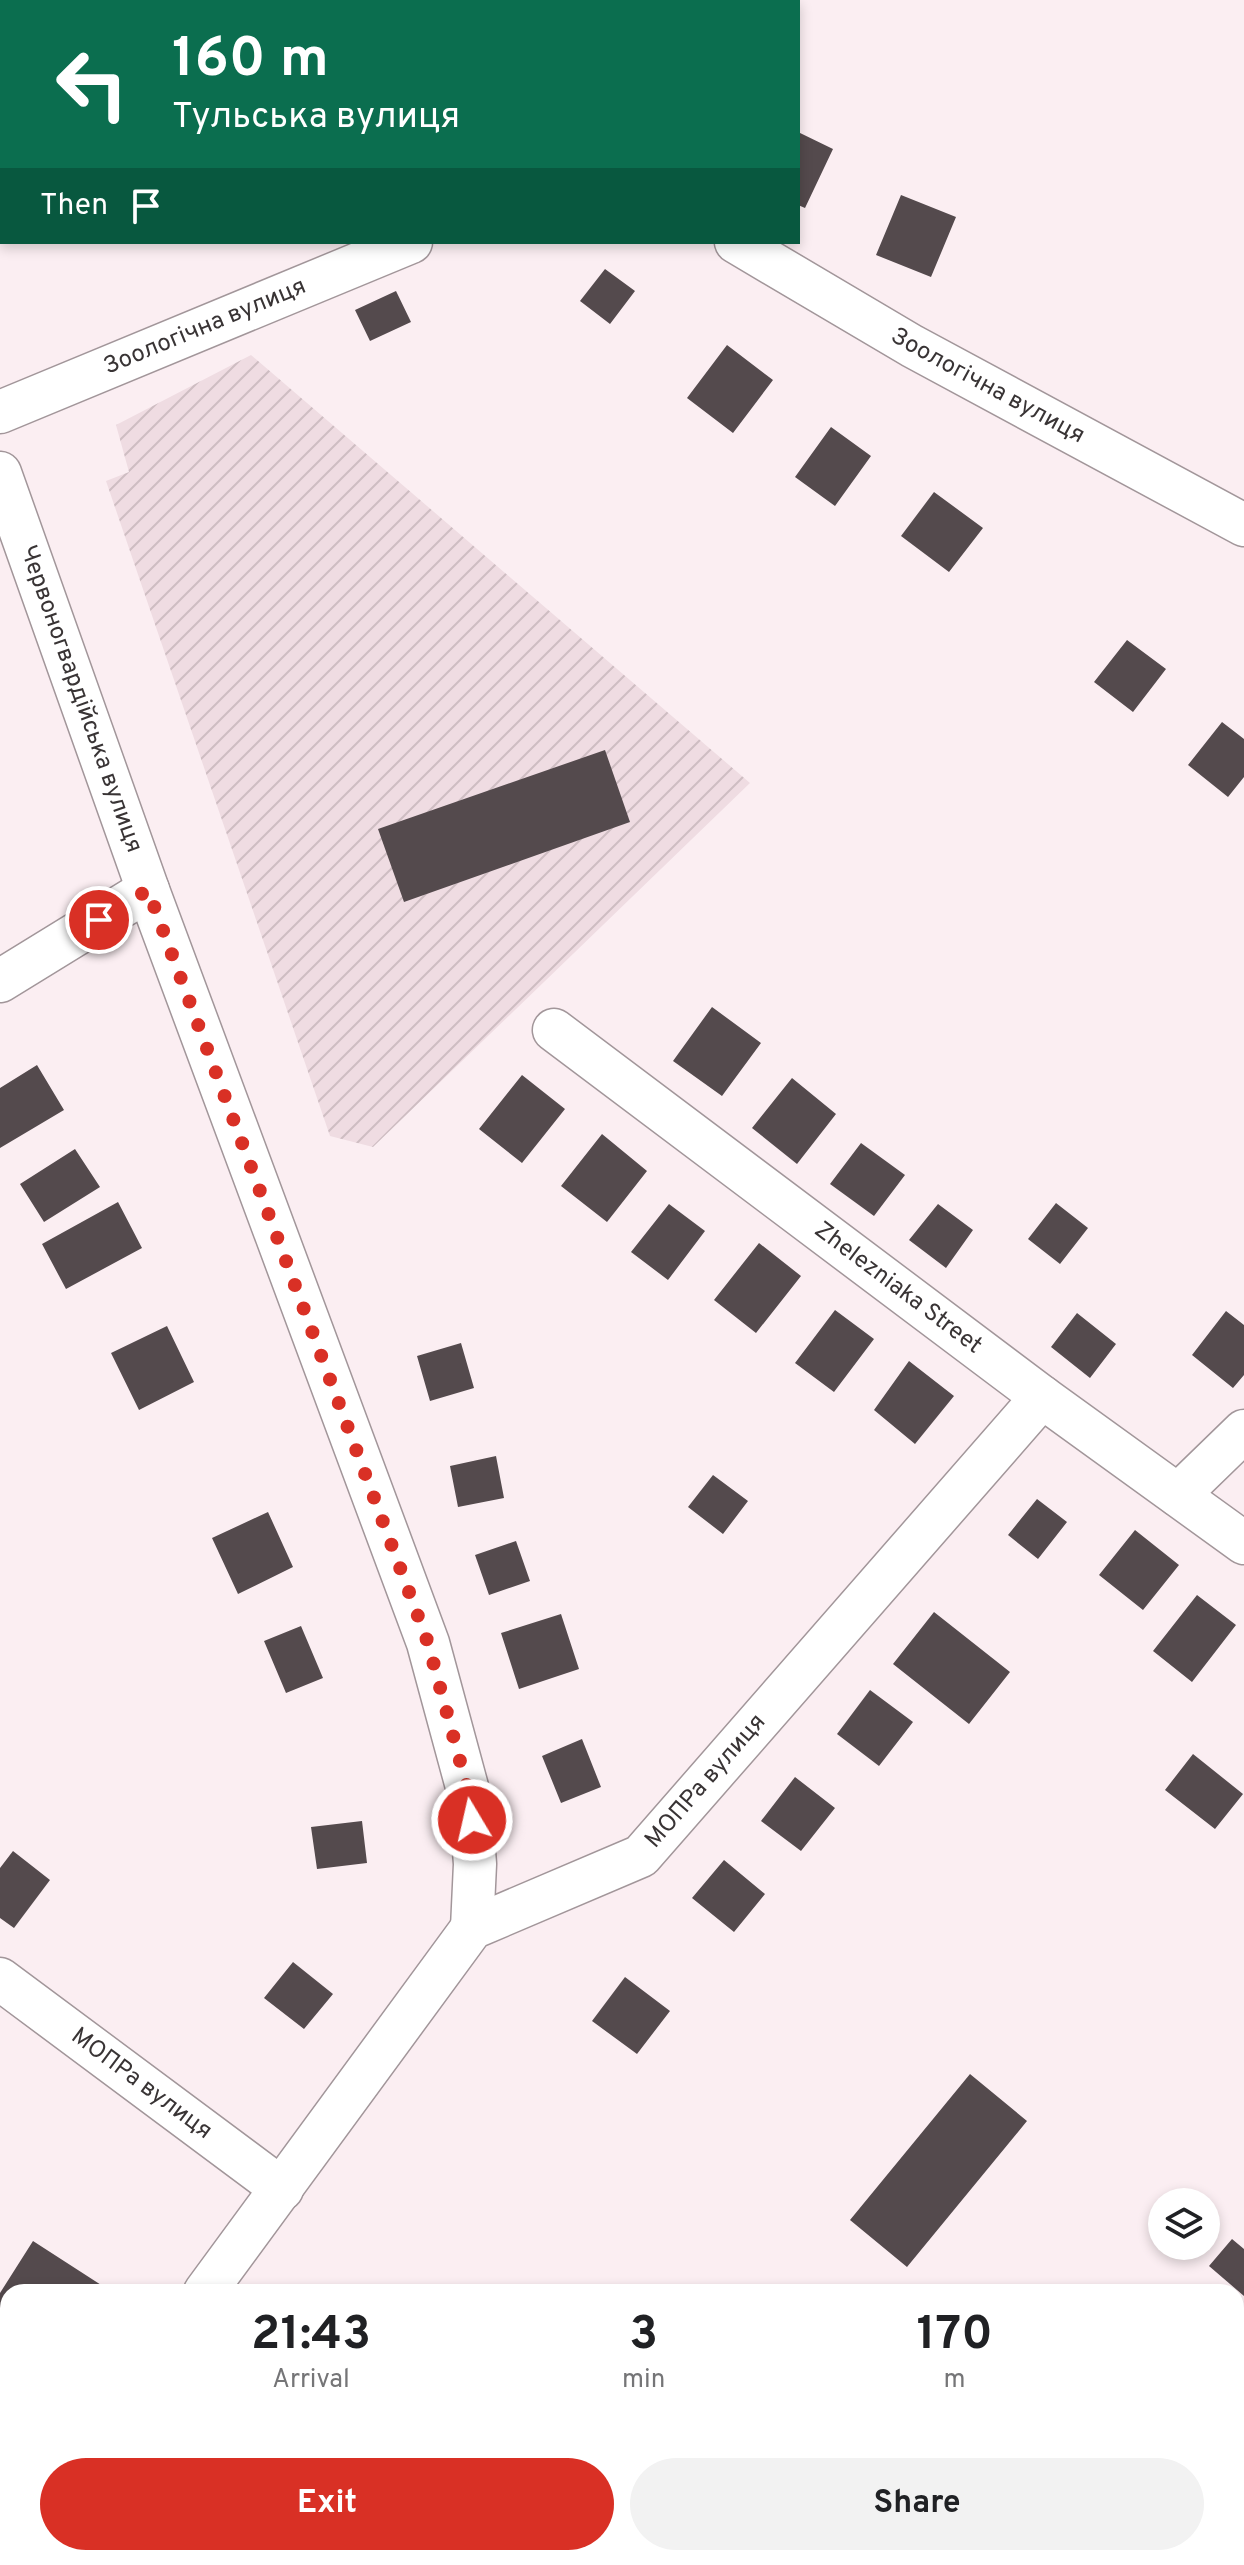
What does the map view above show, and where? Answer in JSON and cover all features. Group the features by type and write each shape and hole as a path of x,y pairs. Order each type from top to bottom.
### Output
{"street":[{"name":"Зоологічна вулиця","path":"0,412 406,244"},
{"name":"Зоологічна вулиця","path":"739,244 912,346 1244,525"},
{"name":"Червоногвардійська вулиця","path":"0,473 148,890 428,1643 470,1798 475,1864 472,1928"},
{"path":"0,981 148,890"},
{"name":"Zhelezniaka Street","path":"554,1030 1042,1397 1244,1543"},
{"name":"МОПРа вулиця","path":"472,1928 641,1856 1042,1397"},
{"path":"1178,1495 1244,1431"},
{"path":"211,2284 472,1928"},
{"name":"МОПРа вулиця","path":"0,1979 282,2189"}],"shaded area":[{"path":"251,355 750,783 373,1147 330,1136 106,481 129,472 116,425"}],"building":[{"path":"800,133 833,149 805,208 800,206"},
{"path":"901,195 956,217 931,277 876,255"},
{"path":"605,269 635,291 610,324 580,301"},
{"path":"396,291 411,322 370,341 355,310"},
{"path":"727,345 773,380 733,433 687,398"},
{"path":"831,427 871,456 835,506 795,477"},
{"path":"934,492 983,528 949,572 901,536"},
{"path":"1127,640 1166,669 1133,712 1094,682"},
{"path":"1222,722 1244,739 1244,777 1228,797 1188,765"},
{"path":"605,750 630,822 404,902 378,829"},
{"path":"712,1007 761,1043 722,1096 673,1061"},
{"path":"37,1065 64,1110 0,1148 0,1088"},
{"path":"522,1075 565,1109 522,1163 479,1129"},
{"path":"792,1078 836,1114 797,1164 752,1128"},
{"path":"602,1134 647,1171 607,1222 561,1186"},
{"path":"861,1143 905,1175 874,1216 830,1184"},
{"path":"75,1149 100,1187 44,1222 20,1184"},
{"path":"118,1202 142,1248 66,1289 42,1244"},
{"path":"1056,1203 1088,1228 1060,1264 1028,1239"},
{"path":"669,1204 705,1231 668,1280 631,1252"},
{"path":"938,1204 973,1230 946,1268 909,1240"},
{"path":"759,1243 801,1276 756,1333 714,1300"},
{"path":"835,1310 874,1339 834,1392 795,1363"},
{"path":"1226,1311 1244,1325 1244,1375 1233,1388 1192,1355"},
{"path":"1077,1313 1116,1344 1090,1378 1051,1347"},
{"path":"167,1326 194,1382 139,1410 111,1353"},
{"path":"461,1343 474,1388 430,1401 417,1356"},
{"path":"909,1361 954,1396 915,1444 874,1410"},
{"path":"496,1456 504,1498 458,1507 450,1466"},
{"path":"713,1475 748,1501 723,1534 688,1507"},
{"path":"1037,1499 1067,1522 1038,1559 1008,1535"},
{"path":"268,1512 293,1567 238,1594 212,1538"},
{"path":"1135,1530 1179,1565 1143,1610 1099,1575"},
{"path":"516,1541 530,1581 489,1595 475,1555"},
{"path":"1197,1595 1236,1625 1192,1682 1153,1651"},
{"path":"934,1612 1010,1672 969,1724 893,1664"},
{"path":"561,1614 579,1669 519,1689 501,1633"},
{"path":"301,1626 323,1678 286,1693 264,1641"},
{"path":"870,1690 913,1722 879,1766 837,1734"},
{"path":"582,1739 601,1787 561,1803 542,1756"},
{"path":"1193,1754 1243,1794 1215,1829 1165,1790"},
{"path":"795,1777 835,1808 801,1851 761,1821"},
{"path":"362,1821 367,1863 317,1869 311,1827"},
{"path":"13,1851 50,1880 14,1928 0,1918 0,1868"},
{"path":"724,1860 765,1894 734,1932 692,1898"},
{"path":"293,1962 333,1994 304,2029 264,1998"},
{"path":"625,1977 670,2011 637,2054 592,2021"},
{"path":"970,2074 1027,2121 907,2267 850,2220"},
{"path":"1232,2239 1244,2249 1244,2284 1230,2284 1209,2266 1214,2260 1220,2260 1220,2253"},
{"path":"33,2241 100,2284 6,2284"}],"route":[{"path":"99,920 148,890 428,1643 470,1798 472,1820"}]}
